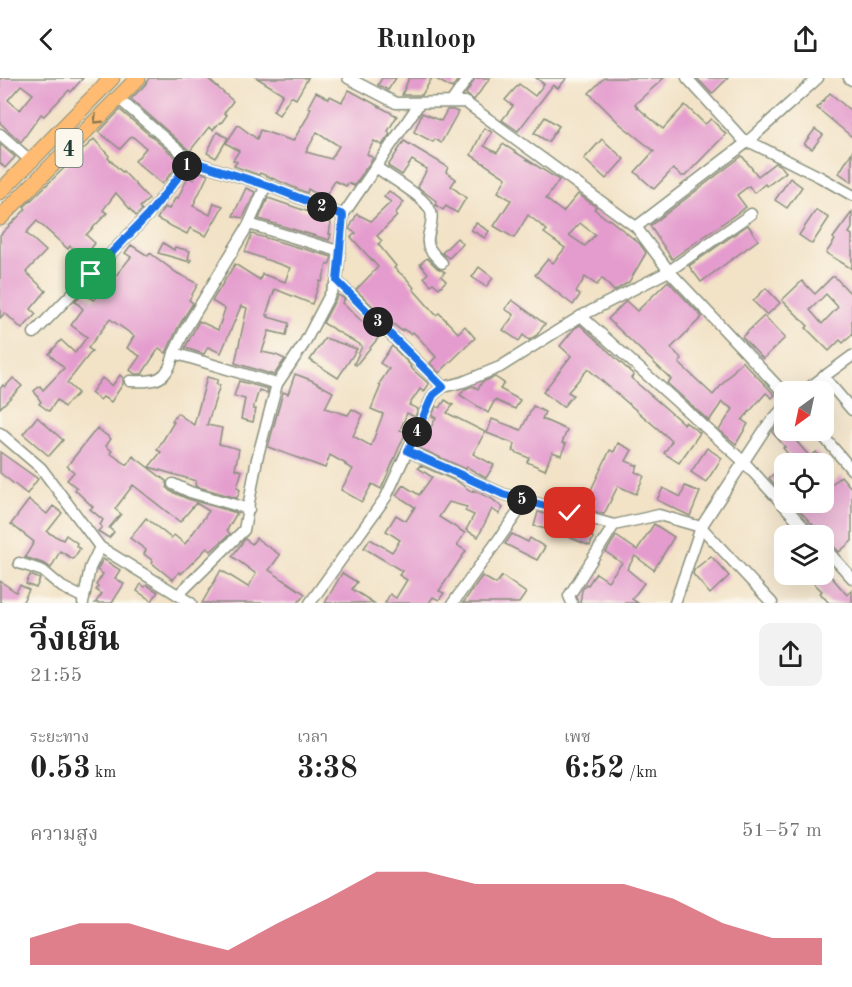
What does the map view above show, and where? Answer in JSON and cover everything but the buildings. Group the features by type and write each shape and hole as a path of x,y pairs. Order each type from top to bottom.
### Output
{"highway":[{"name":"4","path":"0,192 112,78"},
{"name":"4","path":"0,218 138,78"}],"street":[{"path":"348,78 396,103 465,102 636,227 669,271 774,382"},
{"path":"452,101 468,78"},
{"path":"687,78 746,143 752,143 852,195"},
{"path":"636,227 746,143 818,78"},
{"path":"118,98 191,161 266,185 343,215"},
{"path":"178,595 244,530 257,459 277,384 304,344 337,281 343,215 419,104"},
{"path":"0,134 31,161"},
{"path":"34,333 148,215 191,161"},
{"path":"376,167 428,207 432,214 427,243 442,263"},
{"path":"130,381 154,382 160,379 172,363 174,353 185,330 249,224 266,185"},
{"path":"310,603 386,496 433,395 443,387 500,368 581,316 669,271 751,214"},
{"path":"249,224 338,251"},
{"path":"337,281 443,387"},
{"path":"581,316 743,461 802,525"},
{"path":"174,353 277,384"},
{"path":"817,381 852,356"},
{"path":"823,376 852,410"},
{"path":"675,603 701,527 743,461 774,419"},
{"path":"0,433 41,468 100,548 192,603"},
{"path":"827,441 852,470"},
{"path":"408,451 503,494 614,525 658,515 701,527 772,603"},
{"path":"173,484 190,492 249,509"},
{"path":"453,603 526,501"},
{"path":"572,603 569,597 614,525"},
{"path":"19,563 43,572 84,600 90,568 100,548"},
{"path":"834,559 852,578"}],"route":[{"path":"91,274 148,215 191,161 266,185 343,215 337,281 443,387 433,395 408,451 503,494 570,513"}]}
